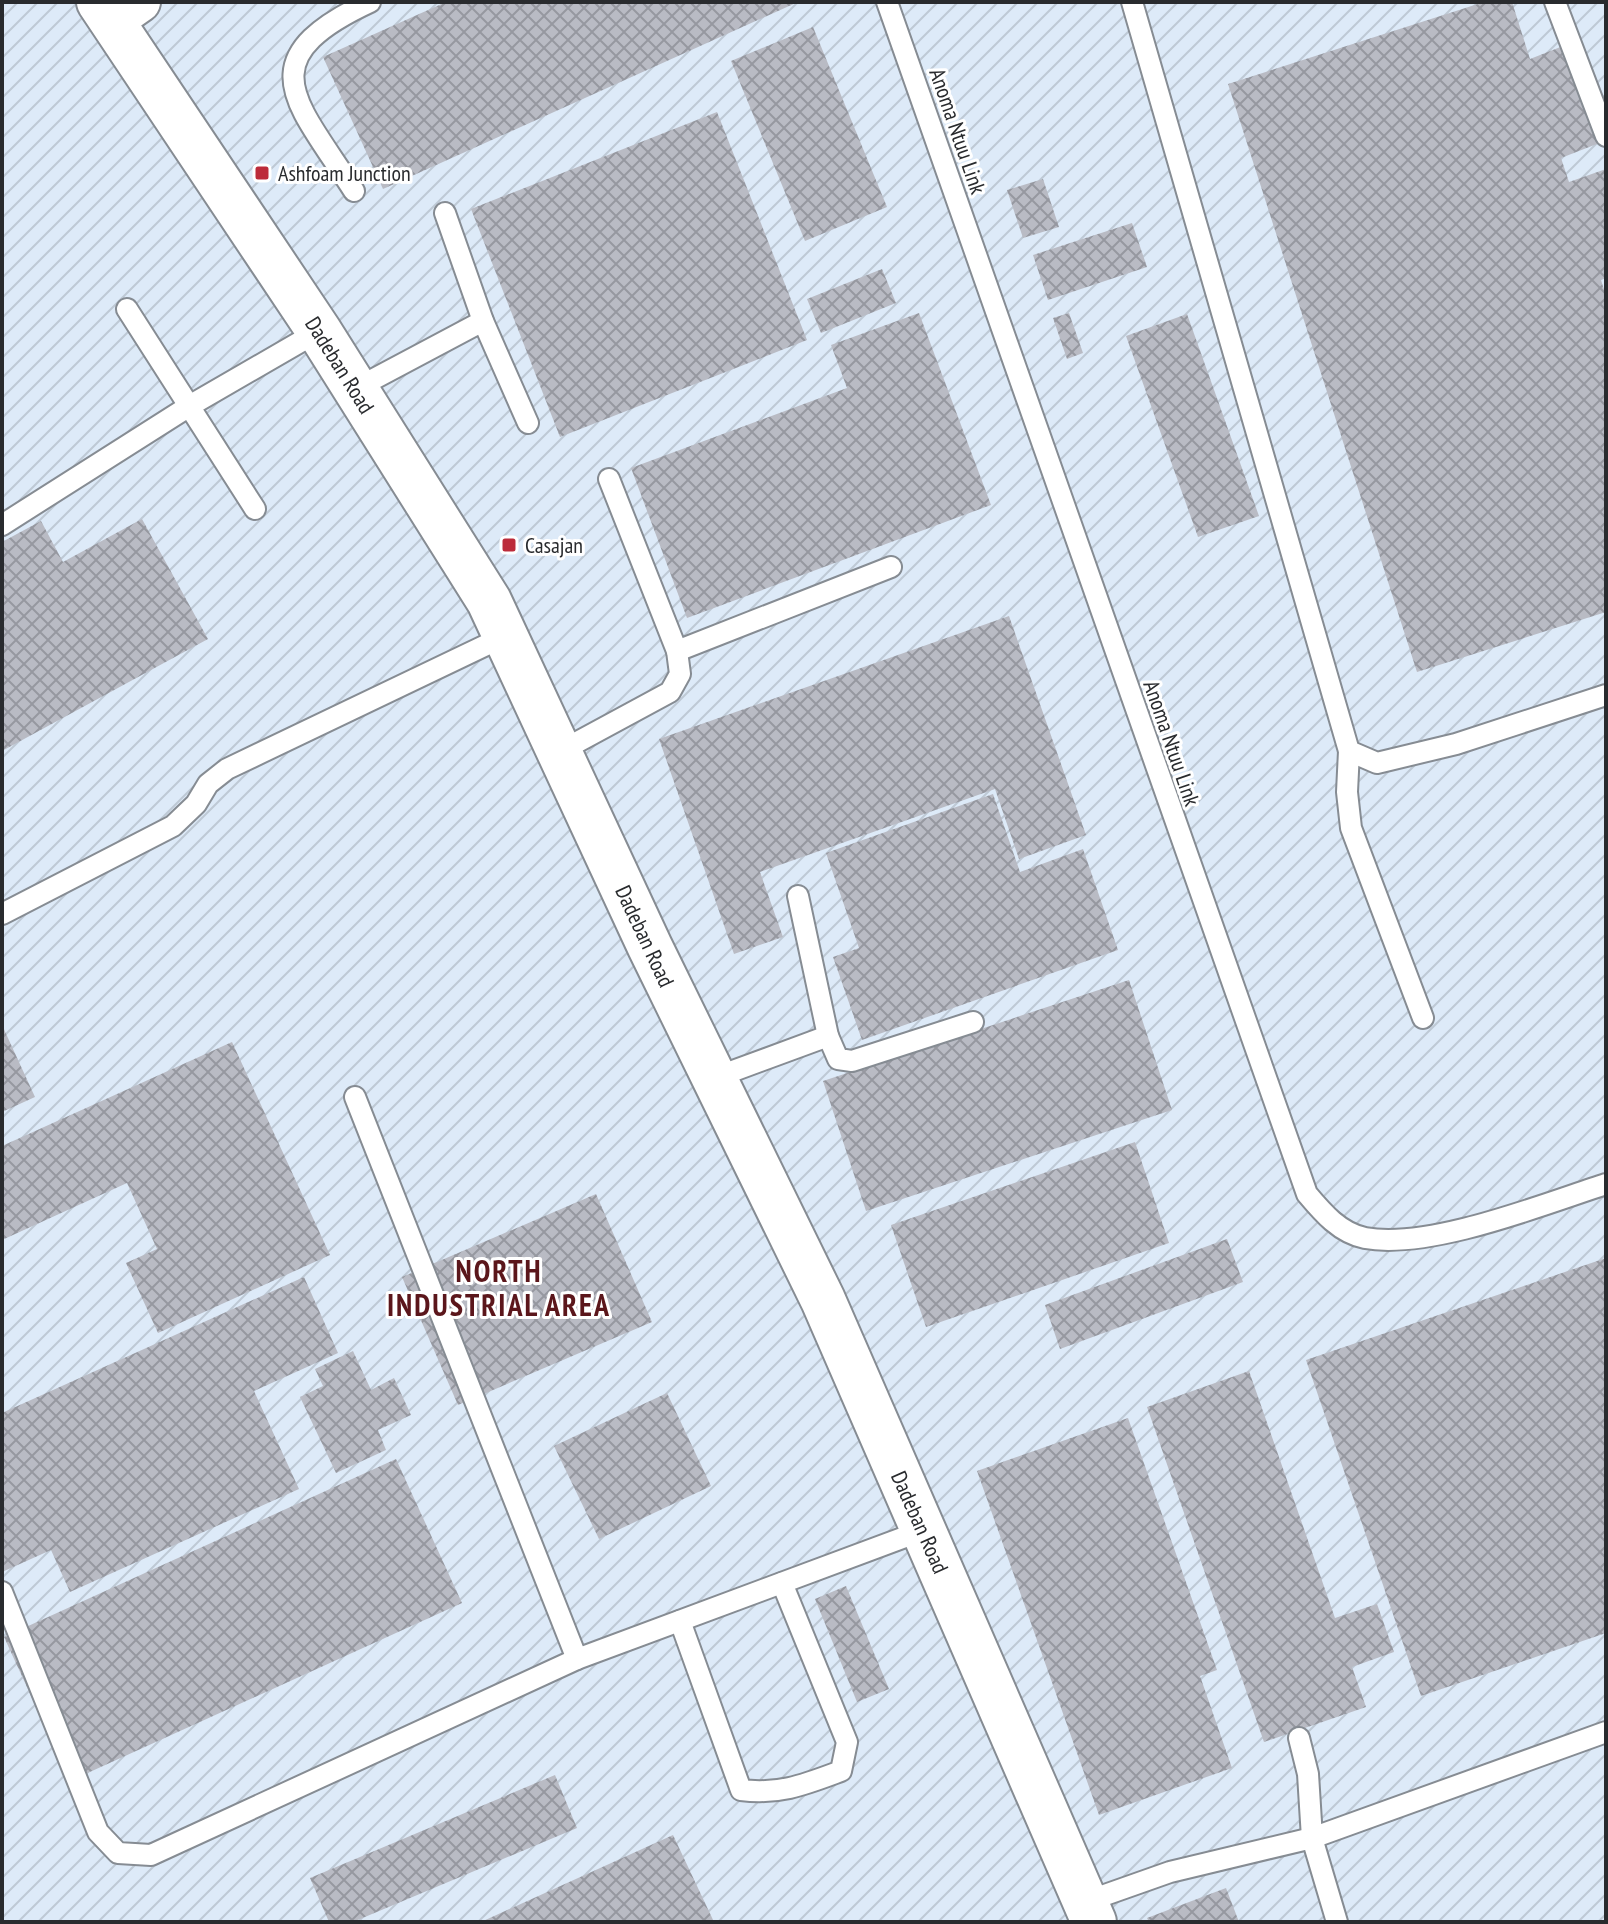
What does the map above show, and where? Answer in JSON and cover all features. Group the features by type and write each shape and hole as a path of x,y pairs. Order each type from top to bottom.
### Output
{"street":[{"name":"Dadeban Road","path":"117,8 489,601 714,1078 823,1300 1090,1912"}],"lane":[{"path":"354,191 296,100 291,75 298,54 328,21 370,2"},
{"name":"Anoma Ntuu Link","path":"887,2 1307,1194 1336,1225 1365,1238 1383,1239 1429,1236 1606,1184"},
{"path":"1132,2 1349,751 1347,792 1351,828 1423,1018"},
{"path":"1555,2 1606,136"},
{"path":"445,213 483,321 528,423"},
{"path":"127,309 255,509"},
{"path":"355,389 483,321"},
{"path":"2,525 191,405 319,331"},
{"path":"559,752 670,692 680,674 677,651 609,479"},
{"path":"677,651 891,567"},
{"path":"2,914 173,826 196,804 208,784 227,769 505,636"},
{"path":"1349,751 1377,763 1456,744 1606,695"},
{"path":"798,896 828,1036 838,1059 852,1061 973,1022"},
{"path":"714,1078 828,1036"},
{"path":"355,1097 577,1659"},
{"path":"2,1592 88,1813 109,1847 128,1856 151,1855 577,1659 924,1530"},
{"path":"680,1621 741,1790 769,1794 790,1791 841,1771 847,1742 782,1583"},
{"path":"1090,1912 1170,1872 1312,1838 1606,1732"},
{"path":"1299,1738 1308,1774 1312,1838 1337,1922"}],"shaded area":[{"path":"2,2 1606,2 1606,1922 2,1922"}],"building":[{"path":"446,2 798,2 383,189 323,57"},
{"path":"1484,2 1512,2 1530,59 1563,46 1602,142 1561,158 1569,182 1606,169 1606,278 1601,280 1606,296 1606,612 1417,672 1228,84"},
{"path":"813,27 887,207 805,241 731,61"},
{"path":"717,112 807,340 560,437 471,209"},
{"path":"1043,179 1059,227 1023,238 1007,190"},
{"path":"1132,223 1147,267 1048,300 1033,255"},
{"path":"882,269 896,303 821,333 807,299"},
{"path":"919,313 991,505 687,618 631,468 847,388 831,345"},
{"path":"1069,313 1083,353 1067,359 1053,318"},
{"path":"1187,314 1259,516 1198,537 1126,336"},
{"path":"142,519 208,639 2,751 2,542 41,521 63,562"},
{"path":"1009,616 1086,835 1019,859 995,789 760,872 783,937 734,954 659,739"},
{"path":"993,794 1020,872 1083,849 1118,950 862,1040 833,957 859,948 826,853"},
{"path":"1129,980 1172,1110 866,1211 823,1081"},
{"path":"2,1025 35,1097 2,1112"},
{"path":"232,1042 330,1255 158,1333 126,1263 157,1249 127,1183 2,1240 2,1146"},
{"path":"1135,1142 1169,1243 926,1327 891,1225"},
{"path":"596,1194 652,1322 458,1405 402,1277"},
{"path":"1227,1239 1243,1282 1060,1349 1045,1305"},
{"path":"1606,1258 1606,1633 1421,1696 1306,1360"},
{"path":"304,1277 338,1353 254,1391 299,1489 70,1592 51,1550 2,1572 2,1413"},
{"path":"353,1351 371,1390 394,1378 411,1415 378,1430 386,1450 336,1473 300,1397 323,1386 315,1369"},
{"path":"1249,1371 1335,1618 1377,1604 1394,1652 1352,1667 1366,1707 1264,1742 1147,1407"},
{"path":"667,1393 711,1486 599,1539 554,1446"},
{"path":"1128,1418 1217,1670 1200,1676 1232,1768 1099,1815 977,1471"},
{"path":"396,1459 462,1603 70,1781 4,1637"},
{"path":"846,1586 889,1689 857,1702 815,1599"},
{"path":"555,1775 577,1828 353,1922 329,1922 310,1878"},
{"path":"673,1835 714,1922 481,1922"},
{"path":"1226,1888 1239,1922 1149,1922 1147,1918"}],"place":[{"name":"Ashfoam Junction","path":"262,173"},
{"name":"Casajan","path":"509,545"}],"district":[{"name":"NORTH INDUSTRIAL AREA","path":"499,1289"}]}
